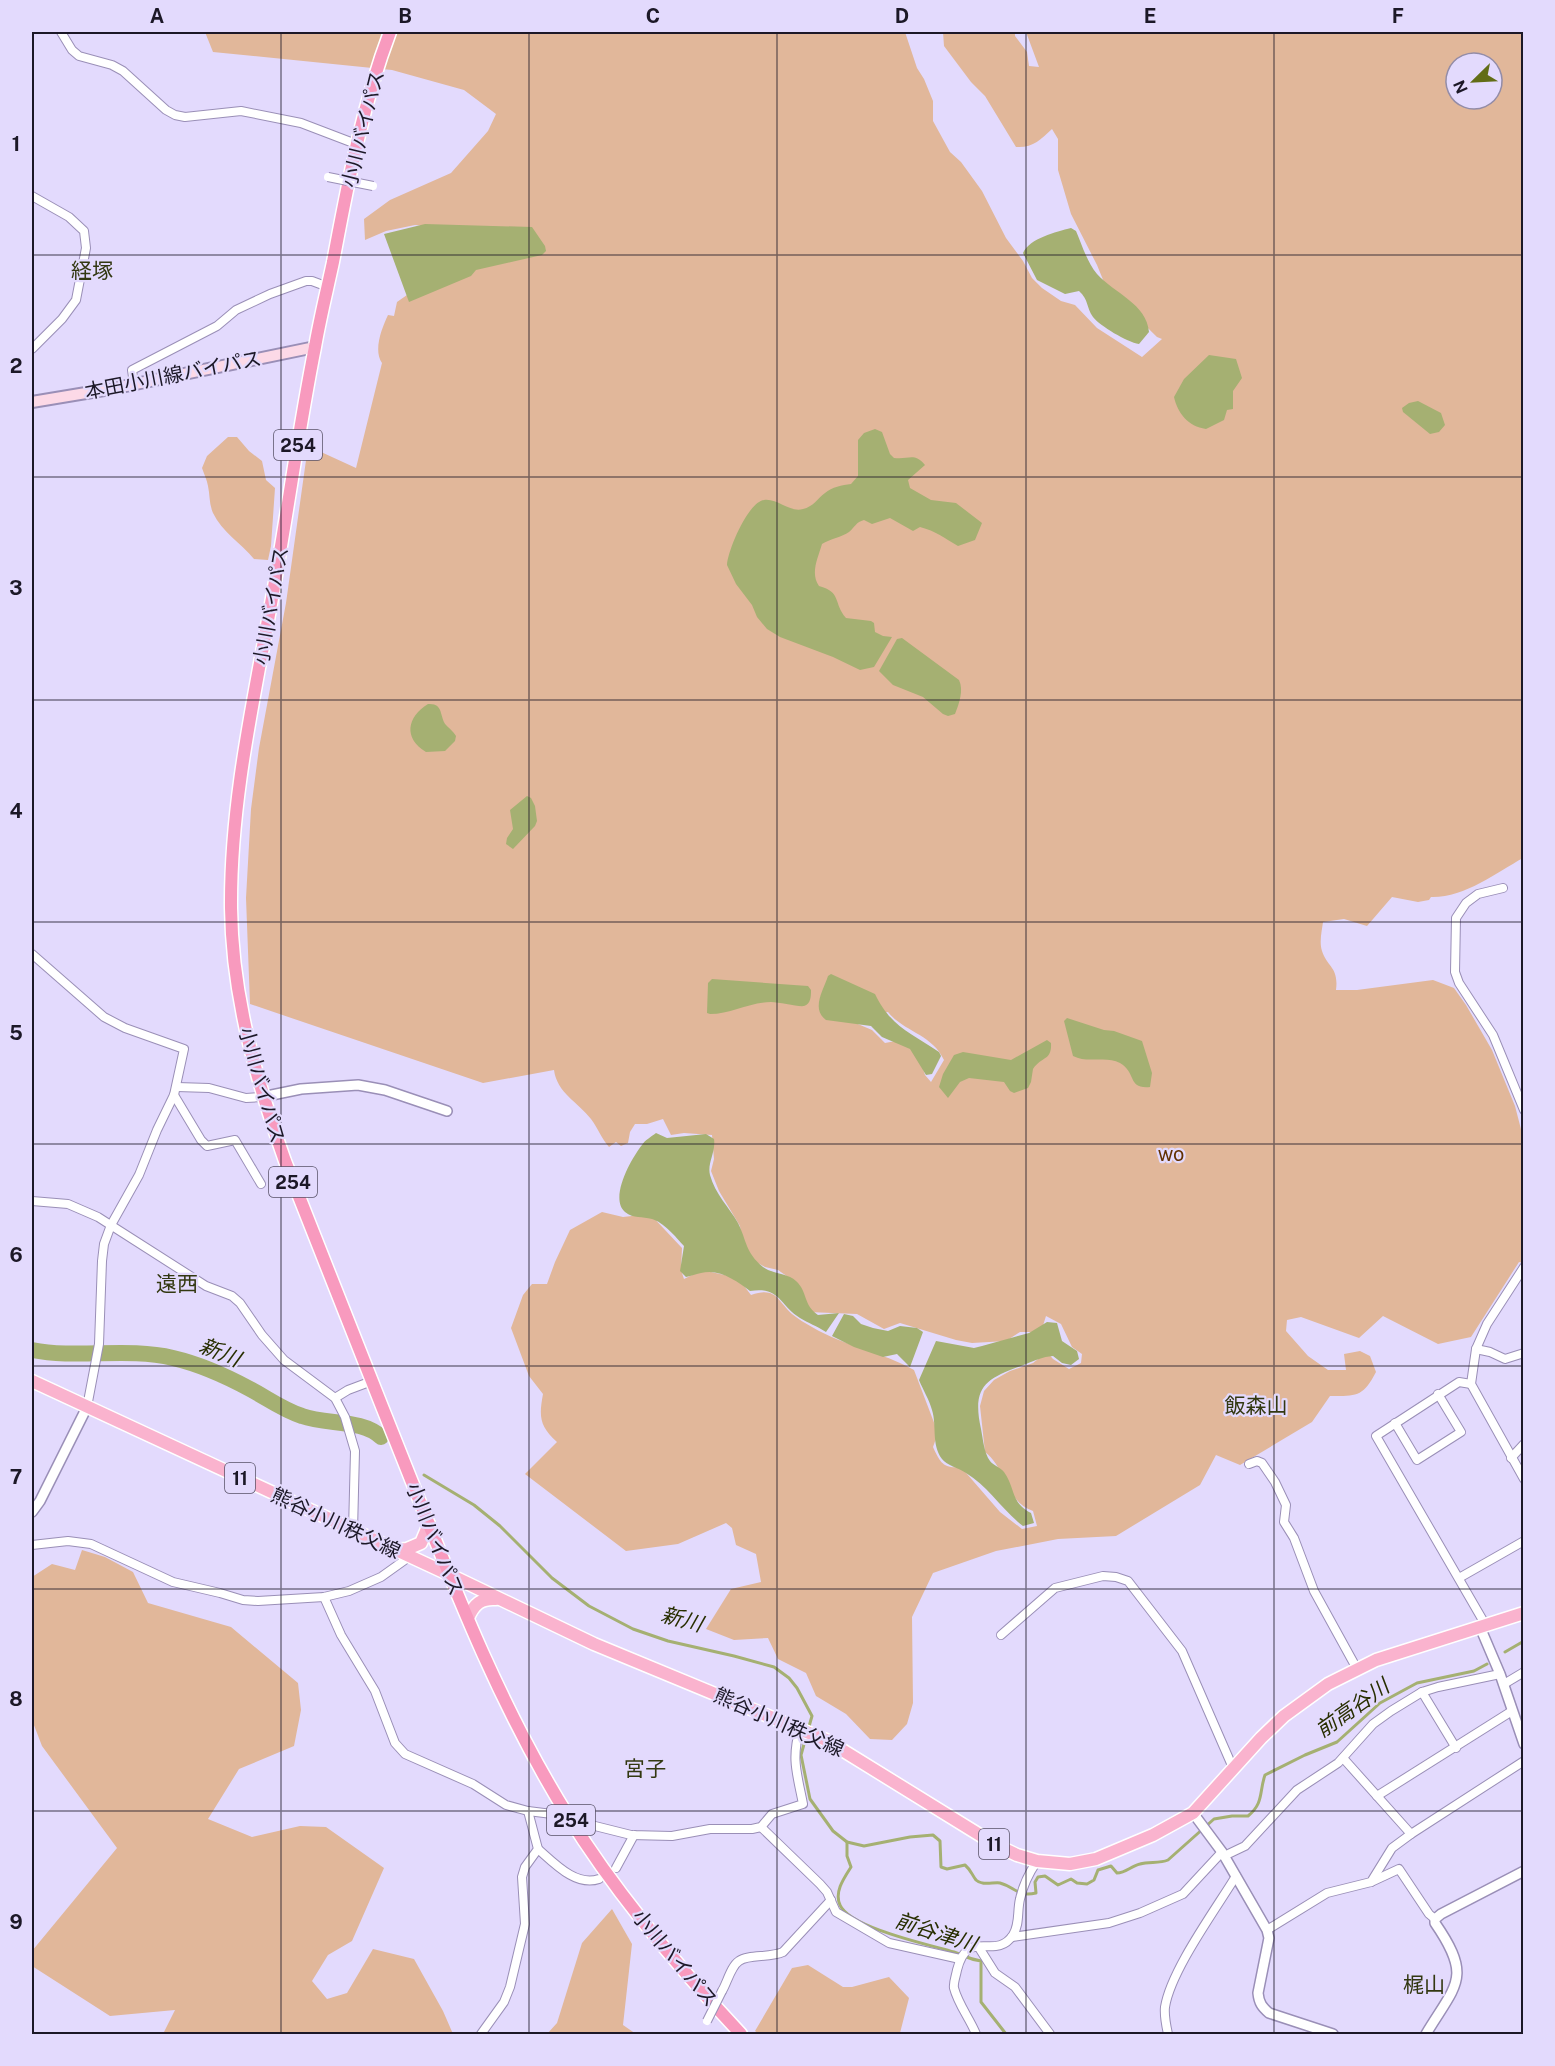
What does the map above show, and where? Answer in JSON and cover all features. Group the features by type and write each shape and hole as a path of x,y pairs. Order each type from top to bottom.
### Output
{"highway":[{"name":"小川バイパス","path":"390,32 356,144 315,347 241,770 231,871 231,911 240,1009 262,1097 285,1161 448,1574 494,1679 522,1735 575,1827 641,1918 741,2034"}],"main road":[{"name":"本田小川線バイパス","path":"32,402 315,347"},
{"name":"熊谷小川秩父線","path":"32,1381 594,1644 800,1728 861,1760 996,1845 1037,1861 1070,1864 1096,1859 1168,1828 1192,1813 1284,1716 1328,1684 1376,1660 1524,1613"},
{"path":"393,1550 407,1549 421,1543 429,1524"},
{"path":"468,1618 480,1601 488,1598 498,1599"}],"street":[{"path":"61,32 72,50 79,56 112,65 123,71 166,110 175,115 185,117 241,111 301,123 356,144"},
{"path":"328,177 373,186"},
{"path":"32,196 69,217 84,231 86,248 76,300 62,319 32,349"},
{"path":"134,384 132,370 217,326 236,310 306,281 328,287"},
{"path":"1503,888 1478,894 1466,903 1456,918 1455,972 1458,983 1493,1035 1524,1110"},
{"path":"32,954 104,1017 125,1028 184,1049 175,1091 139,1175 111,1225 104,1244 99,1344 87,1407 36,1499 32,1512"},
{"path":"175,1091 209,1088 246,1098 301,1089 358,1085 385,1090 447,1111"},
{"path":"175,1091 201,1140 207,1146 235,1140 261,1184"},
{"path":"32,1201 68,1204 98,1217 206,1286 232,1296 284,1360 334,1398 353,1436 355,1451 353,1531"},
{"path":"1524,1267 1487,1324 1476,1349 1471,1384 1524,1479"},
{"path":"1476,1349 1505,1359 1524,1353"},
{"path":"334,1398 372,1381"},
{"path":"1471,1384 1459,1382 1376,1436 1459,1578 1482,1625 1524,1744"},
{"path":"1395,1423 1417,1460 1461,1432 1438,1394"},
{"path":"1511,1458 1524,1444"},
{"path":"1249,1464 1257,1461 1262,1463 1281,1494 1286,1505 1284,1522 1294,1538 1322,1606 1357,1668"},
{"path":"32,1545 68,1541 91,1544 173,1582 243,1600 258,1601 324,1597 349,1591 381,1577 409,1557"},
{"path":"1459,1578 1524,1541"},
{"path":"1001,1635 1055,1588 1103,1576 1116,1576 1128,1581 1182,1651 1233,1768"},
{"path":"324,1597 341,1635 375,1691 395,1743 405,1754 473,1785 506,1804 528,1811 568,1816"},
{"path":"1504,1684 1524,1672"},
{"path":"1012,1937 1109,1923 1140,1913 1183,1894 1223,1854 1245,1846 1297,1790 1338,1764 1373,1724 1422,1692 1500,1674"},
{"path":"1422,1692 1456,1748"},
{"path":"1377,1796 1512,1711"},
{"path":"575,1827 587,1824 634,1835 672,1836 710,1829 761,1827 772,1814 803,1804 794,1748 800,1728"},
{"path":"1343,1758 1411,1834"},
{"path":"1371,1882 1392,1848 1524,1761"},
{"path":"528,1811 538,1849 574,1877 587,1881 599,1879"},
{"path":"1192,1813 1223,1854 1267,1930 1269,1938 1258,2001 1269,2013 1334,2034"},
{"path":"761,1827 820,1884 836,1912 846,1919 889,1943 960,1959"},
{"path":"616,1868 634,1835"},
{"path":"481,2034 504,2002 510,1987 525,1924 522,1877 525,1867 538,1849"},
{"path":"976,2034 953,1987 960,1959 969,1949 978,1946 1003,1945 1012,1937 1016,1930 1020,1900 1027,1876 1037,1861"},
{"path":"1267,1930 1328,1893 1371,1882 1399,1869 1429,1914 1435,1919 1435,1923 1453,1950 1458,1970 1454,1989 1426,2034"},
{"path":"1435,1919 1524,1871"},
{"path":"1168,2034 1165,2007 1170,1988 1236,1876"},
{"path":"703,2030 737,1962 743,1959 776,1956 783,1952 831,1900"},
{"path":"978,1946 995,1973 1015,1987 1050,2034"}],"green space":[{"name":"wo","path":"205,32 905,32 917,68 933,101 933,121 950,152 961,162 982,191 1006,238 1032,278 1061,301 1075,305 1097,328 1142,357 1162,339 1157,337 1106,287 1071,214 1058,170 1058,139 1052,129 1032,145 1016,147 985,96 971,82 944,46 943,32 1015,32 1015,36 1027,52 1029,66 1039,67 1026,32 1523,32 1523,858 1479,884 1456,893 1431,897 1429,900 1418,902 1392,897 1367,926 1344,919 1323,922 1321,947 1336,976 1336,990 1357,990 1433,980 1454,988 1466,1005 1492,1050 1515,1106 1523,1137 1523,1263 1519,1262 1471,1337 1438,1344 1383,1316 1359,1338 1301,1317 1287,1320 1286,1331 1308,1356 1328,1370 1346,1370 1344,1354 1360,1351 1370,1356 1376,1372 1363,1391 1347,1396 1330,1396 1312,1422 1240,1465 1216,1455 1200,1485 1116,1536 1058,1539 996,1551 933,1573 912,1617 913,1703 907,1724 892,1740 870,1739 846,1714 816,1696 806,1673 778,1659 768,1638 734,1640 706,1629 731,1589 761,1582 756,1554 736,1545 732,1528 726,1523 678,1544 626,1551 525,1474 557,1442 544,1426 541,1415 543,1394 529,1376 511,1328 523,1295 532,1284 547,1284 570,1230 602,1212 623,1217 650,1214 682,1248 681,1270 684,1279 702,1270 738,1278 751,1295 771,1293 794,1316 824,1334 889,1358 914,1370 938,1433 933,1447 940,1460 946,1466 961,1467 1000,1512 1022,1529 1037,1526 1033,1511 1017,1500 998,1467 985,1452 980,1406 984,1391 994,1380 1010,1371 1033,1363 1047,1352 1053,1359 1069,1369 1081,1363 1082,1354 1072,1347 1061,1324 1046,1316 1041,1332 1020,1332 1006,1341 972,1343 900,1323 884,1329 857,1314 808,1312 798,1284 778,1270 765,1267 751,1259 742,1244 740,1226 719,1191 711,1171 714,1159 712,1135 684,1133 671,1135 663,1119 647,1124 635,1124 630,1132 628,1143 621,1146 616,1142 609,1147 591,1119 559,1085 554,1070 483,1083 250,1004 246,898 251,809 259,748 286,603 308,446 356,468 382,363 378,346 388,315 394,316 397,302 497,232 415,225 386,231 365,240 364,219 390,200 451,173 488,131 496,114 464,90 392,70 213,52","holes":["888,1012 939,1051 944,1060 931,1082 925,1075 918,1053 901,1040 885,1043 872,1030 846,1019"]},
{"path":"228,437 237,437 262,461 266,480 275,488 268,560 254,559 221,526 212,510 208,484 202,468 207,456"},
{"path":"82,1550 105,1557 133,1572 148,1603 231,1627 298,1683 301,1710 294,1746 239,1769 208,1819 252,1837 300,1826 326,1827 384,1868 352,1941 328,1955 312,1981 327,1999 347,1993 373,1949 414,1959 453,2034 163,2034 175,2010 110,2016 32,1966 32,1951 117,1848 42,1746 32,1720 32,1577 52,1564 75,1570"},
{"path":"612,1909 632,1944 623,2025 636,2034 547,2034 557,2023 582,1943"},
{"path":"808,1965 843,1987 852,1987 889,1977 909,1998 901,2034 759,2034 755,2031 792,1968"}],"shaded area":[{"path":"425,224 532,227 546,251 542,255 476,270 471,276 409,302 384,234"},
{"path":"1071,228 1076,231 1097,274 1136,306 1147,322 1149,332 1139,344 1121,337 1096,321 1079,291 1065,294 1037,280 1023,253 1026,248 1037,240"},
{"path":"1209,355 1236,359 1242,378 1233,391 1233,409 1227,410 1224,420 1206,429 1194,425 1185,418 1178,409 1174,397 1184,379"},
{"path":"1418,401 1441,413 1445,425 1439,432 1430,434 1403,412 1402,408"},
{"path":"875,429 882,432 890,454 894,458 914,458 925,465 908,480 910,488 931,500 956,503 982,523 975,540 958,546 931,531 920,527 913,531 890,518 872,524 861,521 846,534 822,544 815,571 819,586 831,591 846,618 871,621 874,623 875,632 892,637 874,667 860,670 780,637 767,629 736,584 727,565 740,528 758,503 769,500 793,509 803,509 831,489 851,484 858,476 858,440 864,433"},
{"path":"902,638 959,680 961,693 955,714 948,716 943,714 923,697 893,685 879,671 897,639"},
{"path":"428,704 439,708 446,725 456,736 455,741 445,751 426,752 411,734 412,721"},
{"path":"527,796 531,798 535,806 537,821 513,849 506,844 513,829 510,810"},
{"path":"831,974 875,994 895,1022 939,1052 941,1056 932,1074 926,1075 910,1049 882,1037 871,1026 826,1020 819,1011 819,1005 821,994"},
{"path":"712,979 808,986 811,990 811,997 808,1004 804,1006 774,1002 710,1014 707,1013 708,983"},
{"path":"1067,1018 1142,1041 1152,1073 1150,1087 1138,1086 1129,1071 1120,1063 1073,1056 1064,1021"},
{"path":"1047,1040 1051,1043 1050,1053 1033,1069 1028,1088 1014,1093 1004,1082 969,1078 960,1082 948,1098 939,1087 943,1074 954,1055 963,1052 1011,1060"},
{"path":"656,1133 667,1138 706,1134 714,1139 710,1166 712,1182 738,1223 750,1251 763,1267 789,1276 796,1281 810,1307 818,1315 839,1313 826,1332 800,1318 768,1291 750,1291 734,1280 714,1272 686,1277 680,1271 684,1246 677,1238 656,1221 632,1216 625,1212 619,1198 623,1178 643,1143"},
{"path":"844,1314 853,1316 861,1324 873,1328 888,1331 900,1326 917,1328 923,1332 910,1367 897,1354 883,1357 832,1336"},
{"path":"1047,1322 1057,1323 1062,1341 1077,1351 1079,1359 1071,1365 1062,1363 1053,1356 1046,1357 1002,1374 986,1385 978,1402 984,1446 988,1458 1004,1472 1016,1500 1031,1513 1034,1523 1023,1526 974,1478 942,1459 936,1447 932,1410 919,1380 936,1341 974,1348 1029,1333"}],"waterway":[{"name":"新川","path":"32,1350 67,1354 138,1353 173,1358 222,1375 295,1413 312,1419 364,1427 381,1437"},
{"name":"新川","path":"424,1475 474,1505 500,1526 552,1578 589,1606 633,1629 668,1641 774,1667 789,1678 797,1688 812,1716 808,1730"},
{"path":"1505,1652 1524,1641"},
{"name":"前高谷川","path":"806,1737 801,1755 810,1799 833,1831 847,1842 864,1846 933,1835 940,1841 941,1867 947,1869 965,1865 978,1882 1000,1883 1020,1893 1030,1894 1036,1893 1035,1882 1038,1877 1045,1876 1058,1885 1071,1879 1077,1883 1087,1884 1094,1880 1098,1870 1111,1866 1117,1873 1120,1873 1140,1864 1168,1860 1214,1819 1248,1816 1259,1802 1265,1775 1337,1742 1380,1703 1417,1683 1474,1671 1487,1664"},
{"name":"前谷津川","path":"847,1842 847,1856 851,1867 838,1895 840,1905 847,1913 874,1928 981,1961 981,2002 1006,2034"}],"district":[{"name":"経塚","path":"92,270"},
{"name":"遠西","path":"177,1283"},
{"name":"飯森山","path":"1256,1405"},
{"name":"宮子","path":"645,1768"},
{"name":"梶山","path":"1424,1984"}]}
